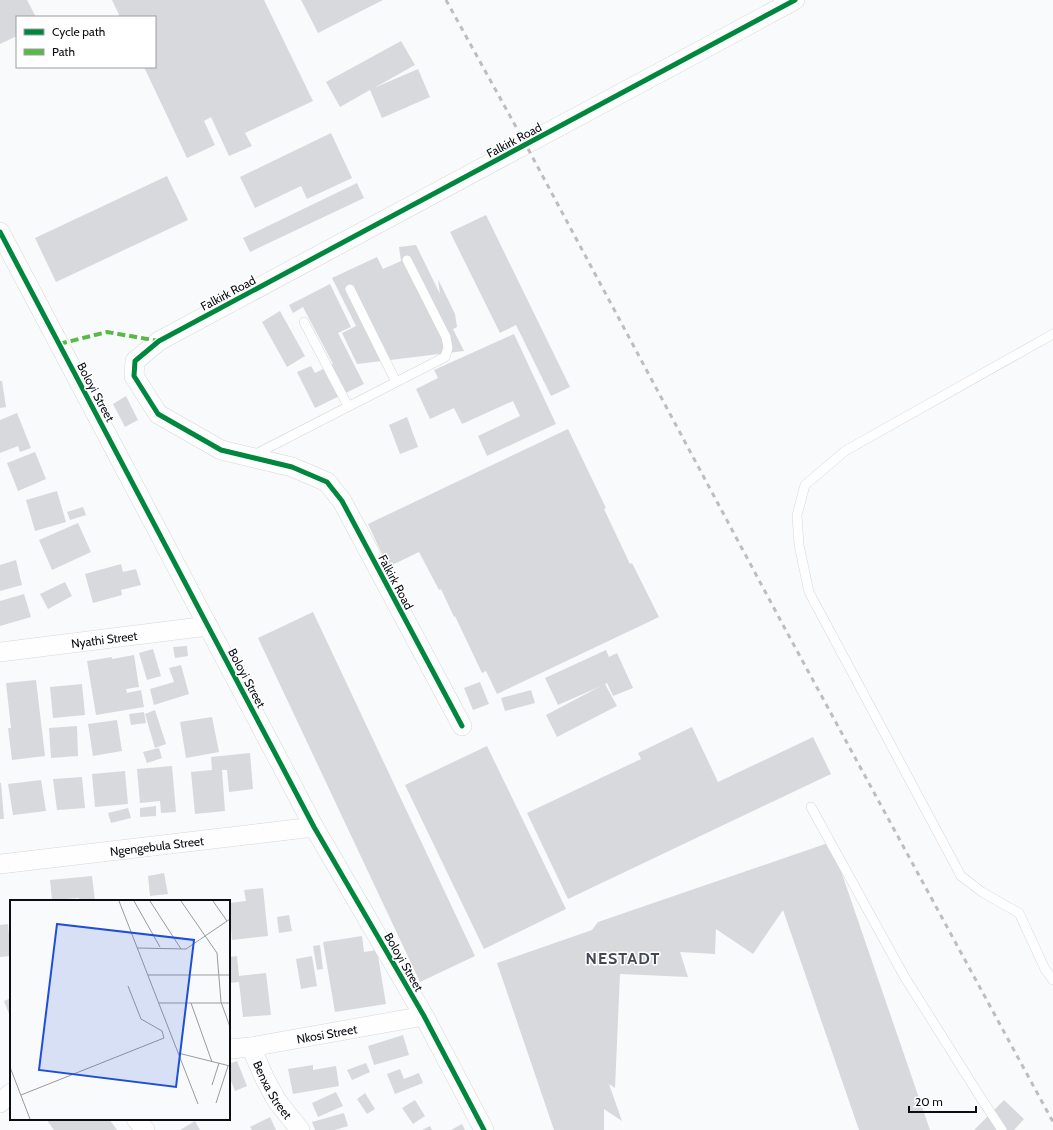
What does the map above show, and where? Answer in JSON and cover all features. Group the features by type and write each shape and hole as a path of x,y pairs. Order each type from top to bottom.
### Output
{"street":[{"name":"Falkirk Road","path":"462,726 342,501 327,482 292,467 220,450 158,414 134,376 135,360 159,341 794,0"},
{"name":"Boloyi Street","path":"0,232 9,263 208,626 314,827 424,1016 484,1130"},
{"name":"Nyathi Street","path":"0,652 208,626"},
{"name":"Ngengebula Street","path":"0,864 314,827"},
{"name":"Nkosi Street","path":"230,1049 251,1047 424,1016"},
{"name":"Benxa Street","path":"251,1047 264,1079 277,1101 300,1130"},
{"path":"0,1103 10,1094"},
{"path":"137,1120 144,1130"}],"lane":[{"path":"249,457 445,357 448,348 446,337 407,260"},
{"path":"350,289 396,382"},
{"path":"304,322 348,406"},
{"path":"1053,334 845,451 805,485 797,515 799,545 809,592 961,876 982,892 1019,913 1049,969 1053,980"},
{"path":"811,807 904,976 978,1096 1002,1130"}],"building":[{"path":"0,0 27,0 35,16 16,16 16,36 0,44"},
{"path":"112,0 264,0 313,101 245,133 252,146 229,156 211,117 204,121 215,145 187,158 144,68 156,68 156,16 120,16"},
{"path":"301,0 383,0 318,33"},
{"path":"401,41 415,65 374,88 418,69 430,97 382,118 370,90 340,107 326,82"},
{"path":"331,133 352,178 307,199 301,186 255,208 240,177"},
{"path":"167,176 188,220 56,282 35,238"},
{"path":"357,183 364,198 250,252 243,238"},
{"path":"486,215 570,387 551,396 516,325 500,333 450,232"},
{"path":"416,245 440,294 438,279 455,314 457,327 453,329 464,351 357,364 342,333 356,326 332,278 377,257 383,269 401,261 399,247"},
{"path":"330,284 351,327 338,333 364,384 315,408 297,372 311,366 315,373 333,364 303,307 293,313 289,305"},
{"path":"280,311 305,356 287,367 262,322"},
{"path":"514,334 556,424 487,456 478,436 520,416 513,401 462,424 454,408 430,419 416,389 438,378 434,370"},
{"path":"0,381 2,381 6,407 0,408"},
{"path":"126,396 138,420 125,427 113,404"},
{"path":"17,413 31,448 20,452 18,446 0,453 0,420"},
{"path":"407,417 418,447 400,454 389,425"},
{"path":"568,429 606,508 604,509 630,564 632,563 659,617 497,694 486,671 482,673 441,589 439,590 419,552 388,567 368,524"},
{"path":"35,452 46,479 18,491 7,463"},
{"path":"57,491 66,522 35,531 26,500"},
{"path":"83,507 86,515 70,520 67,512"},
{"path":"78,523 91,552 52,570 39,540"},
{"path":"16,560 22,585 0,591 0,565"},
{"path":"121,564 123,572 136,569 141,585 121,590 122,595 93,603 85,574"},
{"path":"65,582 72,596 48,609 40,594"},
{"path":"24,594 31,617 0,626 0,601"},
{"path":"313,612 475,956 420,982 258,638"},
{"path":"187,646 188,656 175,658 173,647"},
{"path":"153,649 161,676 147,680 139,653"},
{"path":"606,650 609,657 617,653 633,688 613,696 607,683 605,684 617,706 557,737 546,715 601,686 558,705 545,678"},
{"path":"134,655 139,687 126,689 127,693 141,690 144,707 96,715 87,661"},
{"path":"181,665 189,694 154,705 150,689 174,682 169,668"},
{"path":"36,680 45,756 12,760 8,728 11,728 6,683"},
{"path":"480,682 489,704 473,710 464,688"},
{"path":"82,684 85,715 53,718 50,687"},
{"path":"531,690 535,703 505,711 501,698"},
{"path":"155,710 166,744 155,748 145,714"},
{"path":"144,712 146,723 131,725 129,714"},
{"path":"212,717 219,752 186,758 180,722"},
{"path":"117,720 122,751 93,756 88,724"},
{"path":"77,726 78,756 51,758 49,728"},
{"path":"692,727 718,782 813,737 831,774 568,899 527,813 641,759 638,753"},
{"path":"487,746 566,909 484,949 405,785"},
{"path":"159,748 162,758 147,763 143,752"},
{"path":"250,753 253,789 229,792 227,770 222,770 225,811 195,814 191,772 212,770 211,757"},
{"path":"172,766 176,812 161,813 160,801 140,803 137,769"},
{"path":"125,771 128,804 95,807 92,774"},
{"path":"82,777 85,808 57,810 53,779"},
{"path":"41,780 46,811 13,815 8,784"},
{"path":"1,783 4,819 0,819"},
{"path":"156,806 156,816 140,817 140,808"},
{"path":"128,808 131,818 111,823 108,813"},
{"path":"831,842 930,1130 859,1130 783,910 753,954 716,929 715,954 680,952 688,977 620,974 615,1088 609,1084 622,1121 604,1109 604,1130 554,1130 497,963 592,930 598,922"},
{"path":"164,873 168,894 150,896 148,876"},
{"path":"92,876 95,900 80,900 79,898 52,900 50,880"},
{"path":"263,888 268,936 232,940 230,903 246,901 244,890"},
{"path":"289,915 292,931 279,933 277,917"},
{"path":"8,924 10,956 0,957 0,925"},
{"path":"362,936 364,952 377,950 386,1004 335,1012 323,942"},
{"path":"320,945 323,969 317,970 313,946"},
{"path":"237,956 239,976 266,973 271,1015 243,1017 239,982 230,983 230,957"},
{"path":"312,956 317,986 301,989 296,959"},
{"path":"10,998 9,1014 4,1001"},
{"path":"403,1035 409,1055 374,1065 368,1046"},
{"path":"237,1061 247,1086 235,1091 230,1078 230,1064"},
{"path":"366,1063 370,1072 352,1080 347,1070"},
{"path":"313,1065 313,1070 336,1066 339,1086 293,1094 288,1069"},
{"path":"400,1069 404,1079 419,1073 423,1083 395,1094 387,1074"},
{"path":"336,1092 343,1106 318,1117 312,1103"},
{"path":"365,1093 375,1109 367,1114 357,1099"},
{"path":"415,1100 425,1116 413,1124 402,1108"},
{"path":"1004,1100 1024,1119 1014,1130 974,1130"},
{"path":"344,1113 348,1126 335,1130 315,1130 312,1122"},
{"path":"270,1117 276,1130 252,1130 250,1127"},
{"path":"47,1120 110,1120 117,1130 54,1130"},
{"path":"195,1121 200,1130 180,1130"},
{"path":"462,1124 465,1130 451,1130"},
{"path":"430,1126 432,1130 422,1130"}],"railway":[{"path":"446,0 526,145 783,625 1053,1122"}],"marked path":[{"path":"59,344 107,332 159,341"}],"cycle path":[{"path":"462,726 342,501 327,482 292,467 221,450 158,414 134,376 135,361 159,341 795,0"},
{"path":"0,232 314,827 424,1016 484,1130"}],"district":[{"name":"NESTADT","path":"623,958"}]}
